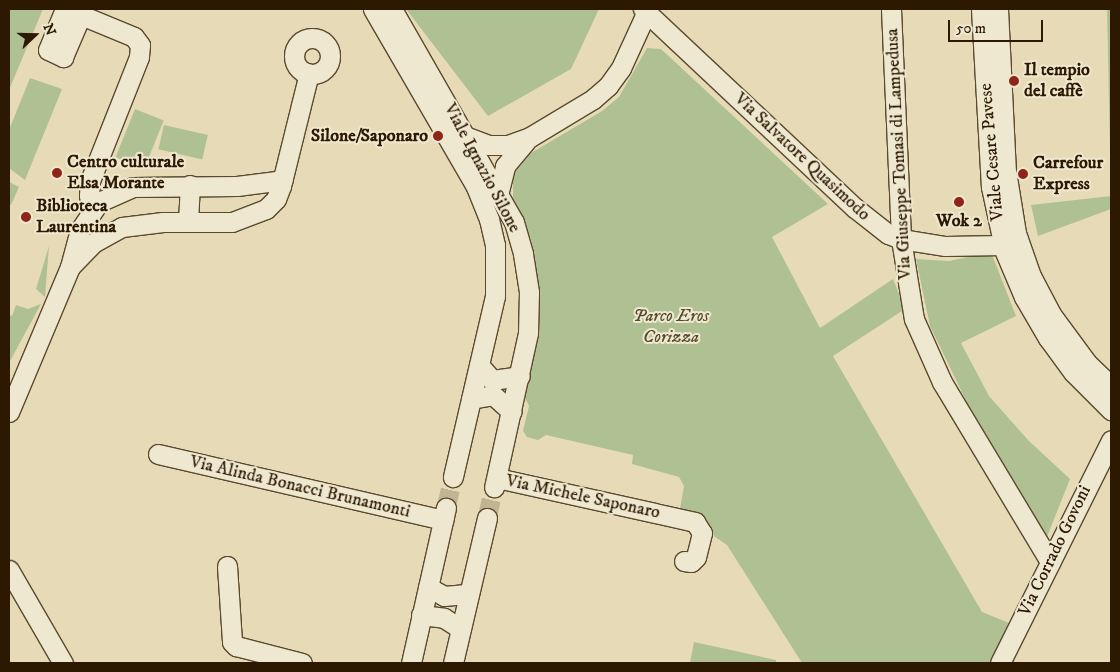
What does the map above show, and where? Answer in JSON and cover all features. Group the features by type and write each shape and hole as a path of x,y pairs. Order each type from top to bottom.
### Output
{"street":[{"name":"Viale Ignazio Silone","path":"372,9 476,187 490,219 496,255 496,284 454,477"},
{"name":"Viale Ignazio Silone","path":"392,9 516,228 527,275 529,320 520,376 496,482"},
{"name":"Via Giuseppe Tomasi di Lampedusa","path":"891,9 901,240 908,296 926,350 1050,562"},
{"name":"Viale Cesare Pavese","path":"990,9 1010,242 1018,284 1042,329 1073,372 1111,410"},
{"path":"73,10 134,37 140,44 139,56 88,186 94,206"},
{"path":"465,136 500,147 530,137 608,86 626,58 645,10"},
{"name":"Via Salvatore Quasimodo","path":"645,10 855,208 878,227 901,240 945,246 1010,242"},
{"path":"70,267 93,243 117,229 137,224 232,222 258,214 276,199 283,180 309,73"},
{"path":"498,195 505,166 530,137"},
{"path":"9,412 70,267 80,230 94,206 127,188 190,185 252,186 283,180"},
{"path":"188,222 190,185"},
{"name":"Viale Cesare Pavese","path":"1010,242 1058,325 1087,363 1111,386"},
{"path":"479,365 492,380 520,376"},
{"path":"471,399 493,394 512,412"},
{"name":"Via Corrado Govoni","path":"1000,663 1111,440"},
{"name":"Via Alinda Bonacci Brunamonti","path":"158,454 445,514 428,587"},
{"name":"Via Michele Saponaro","path":"496,482 695,522 702,530 695,559 684,561"},
{"path":"453,663 487,518"},
{"path":"227,566 230,636 236,646 302,663"},
{"path":"9,570 63,663"},
{"path":"411,663 428,587 444,596 469,594"},
{"path":"9,590 30,606"},
{"path":"421,615 444,618 461,629"}],"green space":[{"path":"9,9 43,9 9,90"},
{"path":"406,9 599,9 571,69 488,116"},
{"path":"1107,9 1111,9 1111,196"},
{"name":"Parco Eros Corizza","path":"647,48 661,49 828,204 772,237 820,328 893,279 905,309 833,356 982,612 1009,623 990,663 802,663 727,545 715,537 704,519 680,509 684,486 679,477 632,464 633,455 546,435 538,440 527,437 523,431 529,406 525,398 538,333 540,303 531,239 513,199 513,175 531,153 602,111 619,97"},
{"path":"30,78 62,89 25,180 9,168 9,130"},
{"path":"135,109 164,121 144,169 116,157"},
{"path":"164,125 208,135 202,159 158,149"},
{"path":"9,182 19,187 11,205 9,204"},
{"path":"1111,196 1111,209 1038,236 1031,205"},
{"path":"49,246 45,297 36,289"},
{"path":"991,252 1016,316 961,343 989,396 1029,441 1070,479 1045,542 983,436 930,326 916,259 949,261"},
{"path":"41,304 9,363 9,315 12,316 16,305 28,309"},
{"path":"694,642 776,660 776,663 690,663"}],"tunnel":[{"path":"446,508 453,477"},
{"path":"487,518 494,487"}],"place":[{"name":"Il tempio del caffè","path":"1014,81"},
{"name":"Silone/Saponaro","path":"438,136"},
{"name":"Centro culturale Elsa Morante","path":"57,173"},
{"name":"Carrefour Express","path":"1023,174"},
{"name":"Wok 2","path":"959,202"},
{"name":"Biblioteca Laurentina","path":"26,217"}]}
